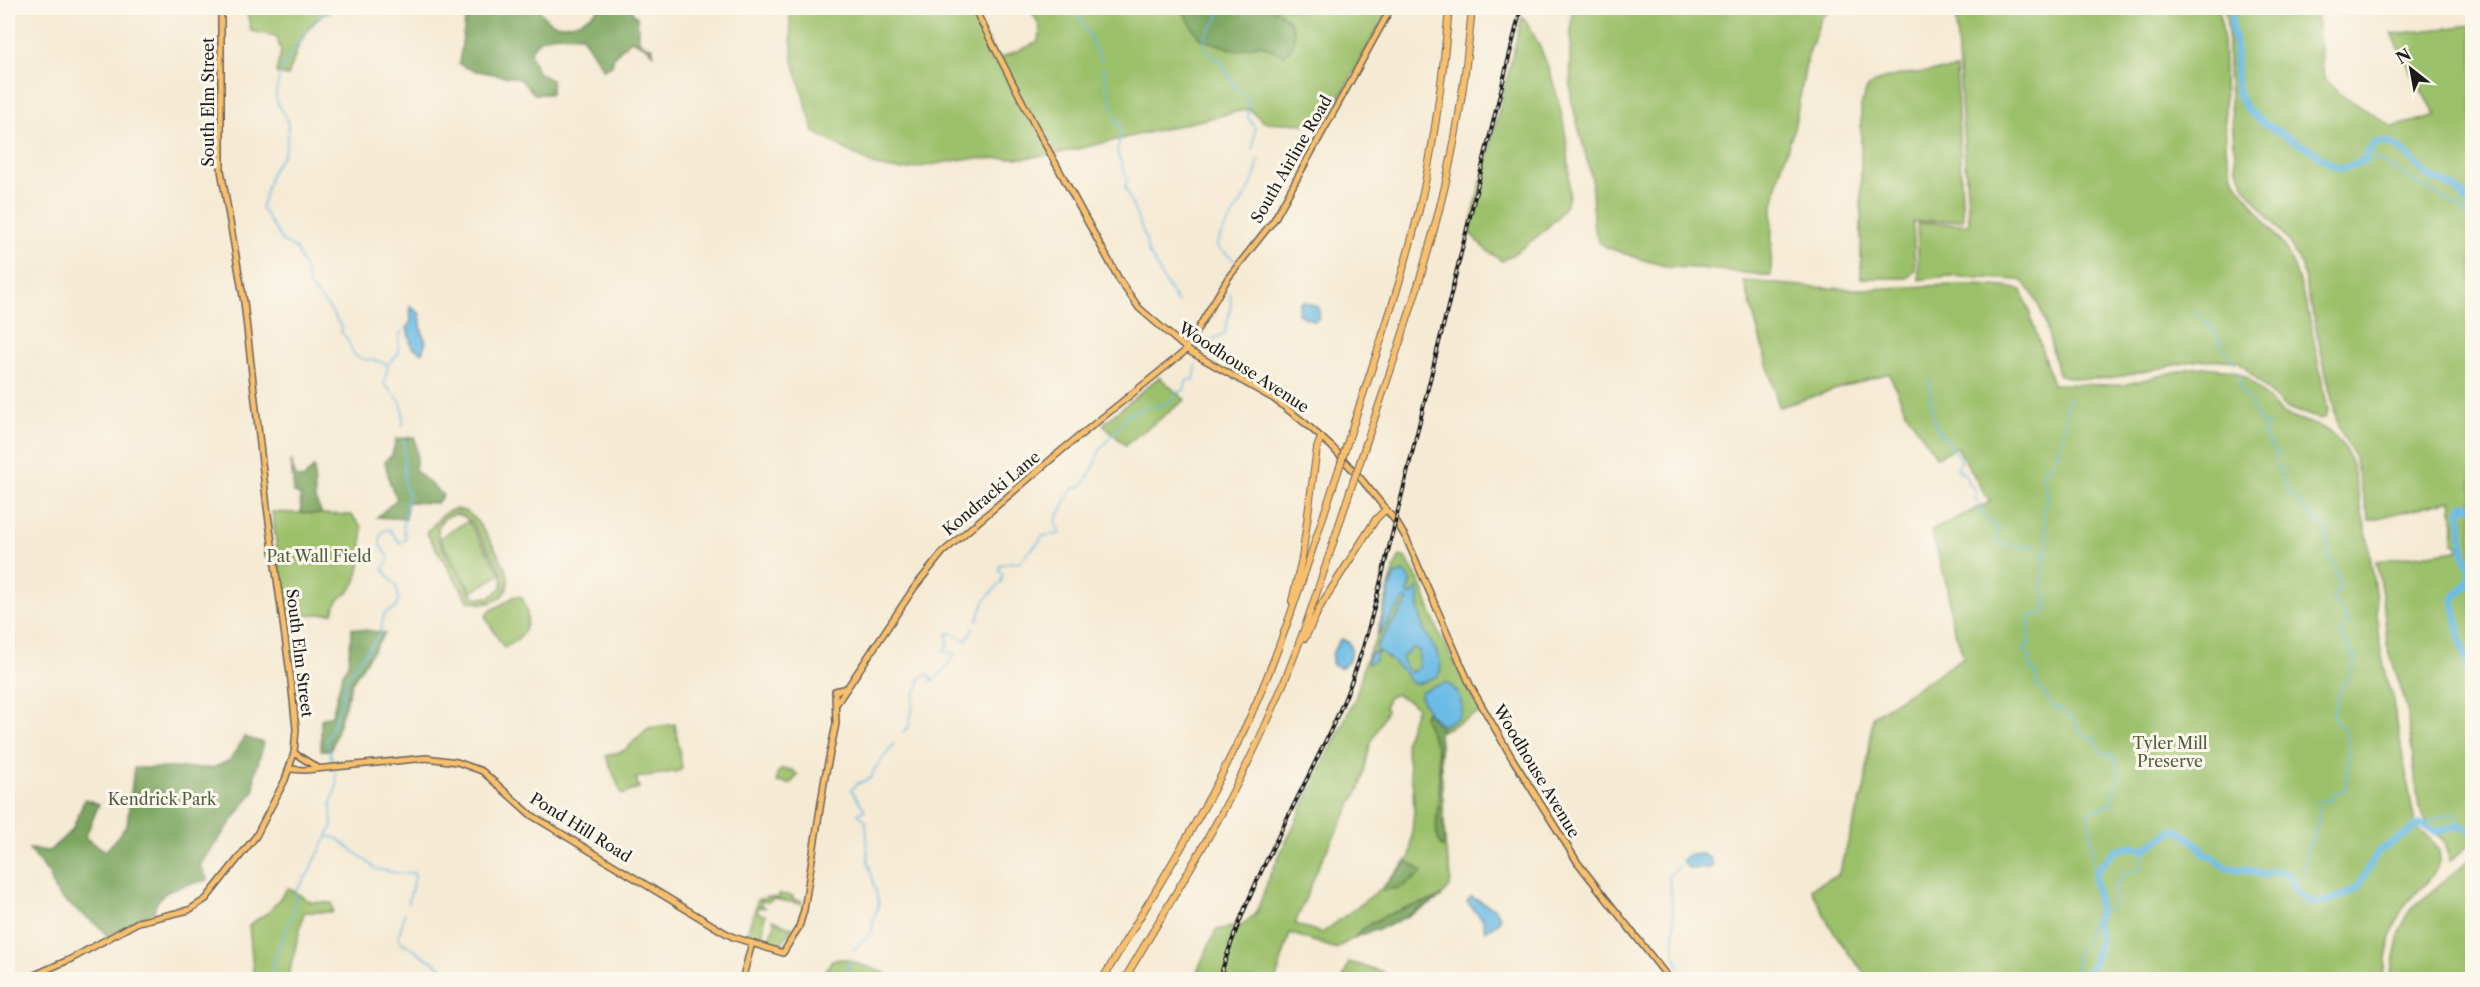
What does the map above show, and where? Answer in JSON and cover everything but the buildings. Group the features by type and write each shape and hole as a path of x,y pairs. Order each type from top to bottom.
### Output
{"highway":[{"path":"1102,980 1219,779 1262,690 1293,608 1395,298 1419,208 1437,115 1449,8"},
{"path":"1124,980 1230,799 1272,711 1299,646 1420,279 1440,206 1461,107 1472,8"},
{"path":"1293,608 1293,594 1302,558 1317,448 1321,437"},
{"path":"1299,646 1327,596 1377,519 1386,509"}],"main road":[{"name":"South Elm Street","path":"23,980 71,959 138,922 184,912 200,904 211,894 249,846 289,769 294,753 296,729 291,681 268,516 244,302 221,170 221,8"},
{"name":"Woodhouse Avenue","path":"974,8 1034,124 1120,280 1144,314 1186,349 1274,399 1321,437 1386,509 1404,533 1471,687 1519,770 1578,863 1670,980"},
{"name":"South Airline Road","path":"1186,349 1228,278 1276,216 1392,8"},
{"name":"Kondracki Lane","path":"783,953 799,927 804,910 825,777 836,728 837,703 847,688 914,588 947,548 1186,349"},
{"path":"837,703 836,691 847,688"},
{"path":"294,753 318,768"},
{"name":"Pond Hill Road","path":"289,769 298,771 434,758 478,769 531,814 722,931 783,953"},
{"path":"742,980 752,943"}],"green space":[{"path":"225,8 335,8 311,25 299,44 288,76 276,73 281,52 277,37 251,31 247,12 226,12"},
{"path":"467,8 539,8 544,17 559,25 585,19 600,8 631,8 635,17 637,16 639,40 652,47 654,54 646,47 631,40 614,56 612,66 603,69 582,36 559,35 544,38 538,41 530,54 537,71 552,81 551,94 534,94 520,79 472,70 459,64"},
{"path":"789,8 970,8 998,59 1036,43 1040,29 1029,8 1389,8 1325,125 1264,122 1249,109 1056,154 1025,158 964,159 903,170 876,166 814,132 793,61"},
{"path":"1181,8 1270,8 1286,17 1290,22 1294,32 1294,41 1287,53 1283,55 1260,44 1237,51 1199,38"},
{"path":"1572,8 1834,8 1821,18 1807,59 1794,129 1779,175 1772,212 1771,276 1669,267 1606,247 1599,242 1593,224 1592,179 1571,99"},
{"path":"1955,8 2218,8 2223,32 2226,150 2233,178 2285,248 2294,267 2307,307 2328,411 2326,417 2320,419 2285,407 2238,361 2201,360 2108,378 2073,378 2058,374 2040,310 2035,298 2020,280 1947,276 1919,280 1917,223 1969,224"},
{"path":"2224,8 2316,8 2324,78 2338,93 2393,127 2437,115 2421,90 2392,34 2472,25 2472,843 2450,861 2443,840 2430,829 2419,807 2406,704 2387,645 2384,606 2376,561 2458,550 2459,546 2453,542 2454,525 2451,500 2369,520 2354,456 2338,426 2302,267 2288,241 2246,188 2236,166 2228,71 2228,30"},
{"path":"1522,16 1542,52 1557,95 1566,140 1569,192 1564,208 1549,226 1502,261 1485,249 1469,232"},
{"path":"1956,69 1963,220 1913,222 1915,271 1907,278 1861,278 1861,106 1865,92 1875,83 1885,79"},
{"name":"Tyler Mill Preserve","path":"1744,281 1846,289 1983,285 2022,290 2053,384 2123,385 2191,368 2233,370 2249,379 2282,413 2323,428 2335,436 2344,447 2352,465 2368,541 2377,606 2378,633 2415,824 2438,847 2439,851 2437,868 2408,901 2399,916 2382,979 1870,979 1851,957 1830,926 1811,888 1838,875 1865,786 1873,716 1964,657 1950,617 1949,593 1931,531 1990,502 1957,447 1937,457 1906,412 1889,373 1779,407"},
{"path":"1159,377 1185,400 1125,445 1103,424"},
{"path":"415,437 417,456 415,470 443,495 437,503 407,502 406,519 377,517 397,499 390,484 385,461 392,455 396,439"},
{"path":"291,460 295,477 303,479 314,467 315,499 322,514 301,513 300,495 294,493"},
{"path":"462,510 472,516 499,555 507,572 508,584 506,591 497,600 485,603 469,602 426,532 442,515 450,511","holes":["456,514 472,523 502,572 502,587 491,597 478,598 470,592 439,541 438,531 443,519"]},
{"name":"Pat Wall Field","path":"272,512 351,515 362,527 361,558 356,582 349,592 339,599 333,613 286,617"},
{"path":"468,521 501,574 472,592 439,538"},
{"path":"1400,556 1406,558 1420,582 1439,633 1481,712 1439,732 1445,845 1451,877 1450,887 1420,911 1360,935 1336,949 1290,933 1276,979 1193,980 1216,930 1240,926 1256,914 1270,875 1356,696 1365,662 1376,638 1394,568","holes":["1396,694 1417,706 1405,742 1413,788 1414,810 1410,857 1382,888 1322,933 1295,924 1320,863 1361,786 1370,745 1387,710 1385,708 1388,698"]},
{"path":"515,596 522,597 527,614 526,627 518,638 504,648 486,618 487,613"},
{"path":"352,628 385,633 352,682 331,750 321,750 321,719 332,715 342,676 348,663"},
{"path":"1426,711 1442,730 1439,732 1445,845 1442,847 1436,827 1439,796 1438,757 1424,717"},
{"path":"675,724 682,768 679,771 636,778 639,788 622,795 606,756 625,750 648,728"},
{"name":"Kendrick Park","path":"244,737 264,743 255,773 254,791 200,865 208,880 174,888 161,897 154,912 107,936 102,929 61,898 54,889 50,875 29,849 49,851 72,830 85,799 99,804 85,838 106,851 127,825 134,768 213,768 230,760"},
{"path":"781,769 792,770 798,775 790,784 777,782 777,774"},
{"path":"2472,857 2472,979 2389,979 2401,928 2410,910"},
{"path":"1408,862 1422,873 1400,888 1383,890 1382,888"},
{"path":"288,888 311,902 332,903 333,912 304,912 286,979 254,979 249,925 269,912"},
{"path":"779,894 793,896 792,899 802,901 801,904 773,899 768,902 762,901 761,905 766,908 758,907 757,913 765,915 762,942 746,936 758,899 778,898"},
{"path":"1442,897 1390,925 1355,937 1363,929 1383,917"},
{"path":"773,920 793,928 780,944 767,942 775,924"},
{"path":"845,959 888,974 886,979 820,979 832,960"},
{"path":"1349,962 1383,972 1387,979 1343,979"}],"water":[{"path":"1304,301 1319,308 1319,317 1315,321 1298,314 1300,303"},
{"path":"410,306 420,314 422,333 426,341 422,353 412,347 407,328 411,321"},
{"path":"1405,572 1411,583 1408,595 1418,588 1419,610 1424,629 1439,658 1438,676 1417,684 1410,682 1405,673 1380,651 1376,654 1375,660 1368,664 1367,661 1370,654 1377,651 1376,646 1408,601 1405,599 1402,602 1378,636 1395,575","holes":["1413,648 1419,650 1419,668 1411,672 1406,669 1402,657"]},
{"path":"1341,639 1349,642 1351,653 1347,663 1340,668 1333,665 1332,658"},
{"path":"1444,683 1457,692 1462,707 1459,717 1442,726 1429,713 1420,696 1422,691"},
{"path":"1701,854 1710,858 1713,865 1710,868 1689,869 1682,860 1688,855"},
{"path":"1471,897 1494,908 1500,917 1499,922 1485,931 1483,920 1467,902"}],"waterway":[{"path":"332,8 314,24 295,47 277,84 278,105 288,124 286,143 284,154 270,176 261,207 283,242 296,249 310,288 330,309 354,354 360,358 380,361 388,365 384,384 400,401 403,425"},
{"path":"1072,8 1080,18 1102,61"},
{"path":"1222,8 1216,22 1205,35 1205,51 1220,60 1237,89 1247,97 1248,117 1255,128 1253,150"},
{"path":"2229,8 2234,13 2232,27 2236,49 2237,88 2245,107 2252,114 2343,169 2365,160 2366,154 2372,149 2374,143 2391,144 2399,148 2432,178 2454,188 2472,208"},
{"path":"1103,67 1113,110"},
{"path":"1115,113 1121,132 1117,151 1127,180 1125,187 1146,239 1148,253 1178,303"},
{"path":"2365,160 2375,158 2460,208 2472,223"},
{"path":"1236,261 1218,248 1217,244 1252,183 1258,160"},
{"path":"1202,350 1213,339 1225,333 1231,305 1230,294"},
{"path":"2194,311 2212,329 2235,363"},
{"path":"388,364 398,354 399,336 402,331"},
{"path":"977,621 985,600 1001,582 1003,574 999,570 1000,565 1011,562 1019,563 1043,536 1060,534 1056,523 1057,518 1072,489 1082,486 1094,467 1100,450 1129,414 1148,406 1160,406 1172,401 1175,393 1184,390 1187,380 1194,380 1196,365"},
{"path":"2239,372 2241,392 2248,398 2261,423 2266,423 2268,427 2262,433 2278,455 2274,458 2276,465 2282,471 2280,473 2290,494 2327,532 2328,557 2335,566 2341,589 2335,592 2334,601 2348,623 2340,633 2349,647 2349,653 2356,657 2351,675 2342,685 2334,713 2334,718 2348,734 2348,770 2344,792 2333,794 2332,801 2322,800 2316,804 2319,810 2318,827 2313,831 2314,837 2308,847 2303,878 2289,875"},
{"path":"1930,379 1931,406 1936,425 1961,461 1958,470 1966,475 1967,481 1976,491 1976,502 1982,505 1980,512 1998,529 1998,541 2008,546 2032,546 2044,558"},
{"path":"2069,397 2061,446 2050,468 2044,468 2042,477 2048,496 2043,512 2047,547 2042,587 2048,599 2045,603 2048,608 2044,613 2034,614 2028,622 2029,645 2024,646 2024,651 2032,657 2028,663 2038,677 2035,683 2054,706 2077,724 2082,734 2095,739 2103,754 2113,755 2119,774 2110,805 2089,811 2093,862 2096,872"},
{"path":"333,764 327,741 341,703 347,677 380,634 384,614 395,608 399,601 396,586 383,569 389,558 381,547 380,541 382,532 389,529 400,543 406,539 403,526 408,494 404,483 404,438"},
{"path":"2472,506 2463,505 2460,512 2464,554 2471,572 2467,584 2453,599 2460,638 2472,679"},
{"path":"903,732 909,727 915,692 920,685 919,679 929,674 932,681 936,679 955,655 953,652 947,653 944,650 948,645 947,634 952,633 966,641 973,628"},
{"path":"853,950 872,932 873,920 879,904 868,862 866,821 857,813 864,811 864,808 851,790 857,784 871,778 874,770 894,744"},
{"path":"270,980 274,960 294,911 296,891 308,874 332,827 331,803 337,785 335,769"},
{"path":"2421,824 2453,813 2463,826"},
{"path":"2082,980 2094,963 2100,941 2096,922 2099,912 2096,872 2114,851 2133,846 2144,850 2173,830 2179,830 2204,854 2211,856 2227,868 2249,870 2263,875 2276,871 2289,875 2296,892 2312,903 2325,902 2350,893 2358,887 2378,852 2421,824 2435,832 2458,826 2472,830"},
{"path":"329,837 337,838 376,869 414,873 408,903"},
{"path":"2066,980 2068,974 2074,973 2077,967 2076,953 2083,948 2091,921 2113,906 2115,897 2112,891 2123,875 2142,868 2144,850"},
{"path":"1683,980 1674,950 1669,875 1684,863"},
{"path":"405,913 398,938 400,941 459,978"},
{"path":"847,980 845,975 850,961"},
{"path":"2090,970 2094,980"}],"railway":[{"path":"1219,980 1244,911 1339,712 1363,647 1521,8"}]}
